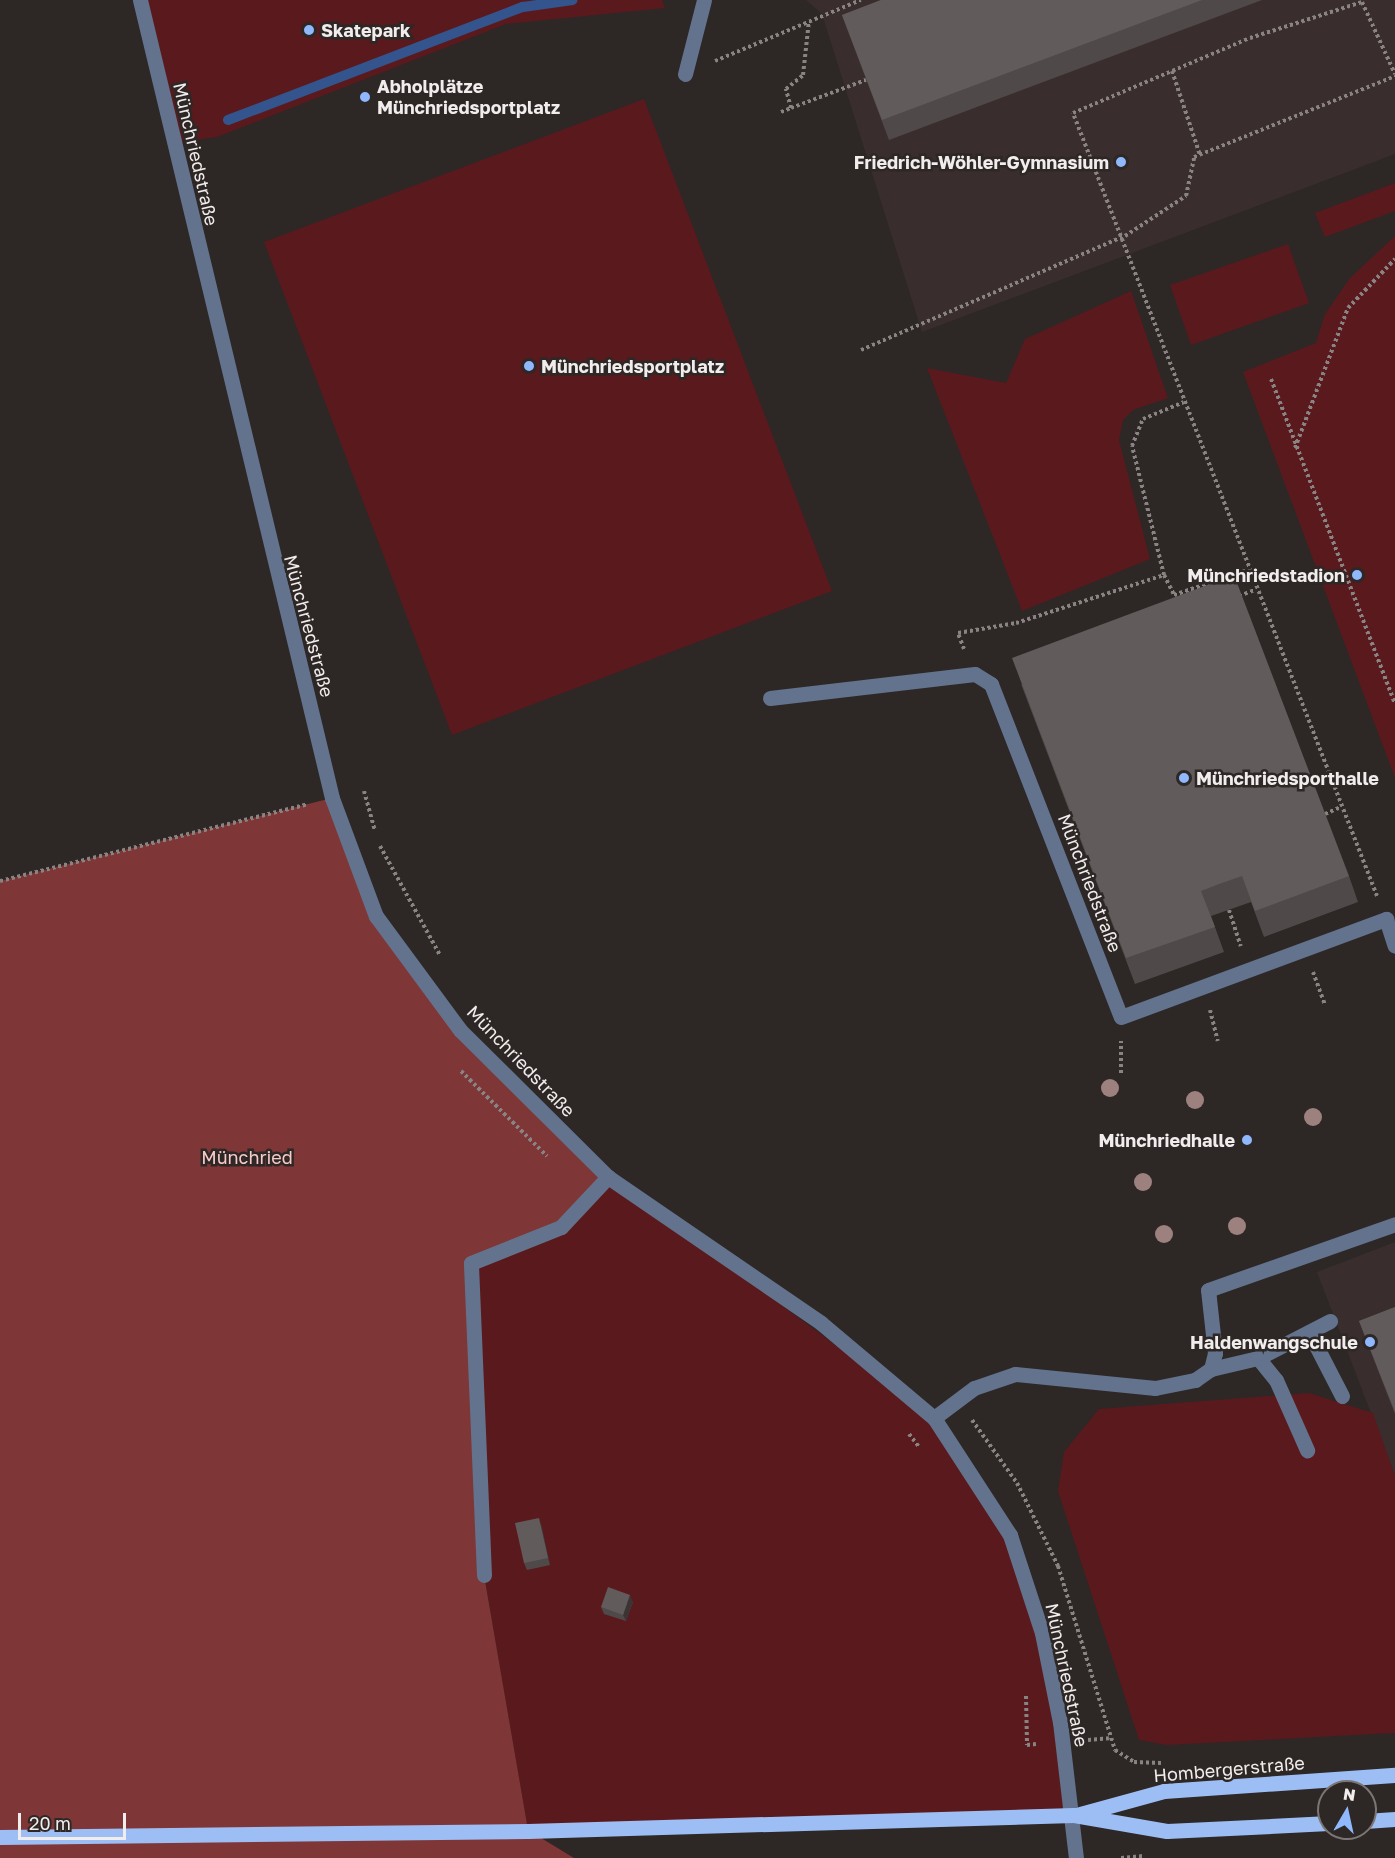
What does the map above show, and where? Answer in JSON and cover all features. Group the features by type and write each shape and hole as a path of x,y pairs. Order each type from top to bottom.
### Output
{"main road":[{"name":"Hombergerstraße","path":"1074,1815 1164,1791 1395,1775"},
{"path":"0,1837 528,1831 1074,1815 1167,1831 1317,1824"},
{"path":"1377,1820 1395,1819"}],"street":[{"name":"Münchriedstraße","path":"140,0 332,798 376,916 460,1030 608,1177 821,1323 934,1418 1010,1535 1042,1633 1074,1815 1076,1858"},
{"path":"685,74 704,0"},
{"name":"Münchriedstraße","path":"770,698 975,674 991,684 1121,1017 1306,952 1386,919"},
{"path":"1386,919 1395,946"},
{"path":"484,1575 471,1263 561,1227 608,1177"},
{"path":"1211,1369 1212,1307 1208,1290 1395,1224"},
{"path":"934,1418 974,1388 1015,1374 1155,1388 1195,1380 1211,1369 1258,1358 1330,1321"},
{"path":"1309,1332 1342,1396"},
{"path":"1258,1358 1276,1380 1307,1450"}],"path":[{"path":"685,74 861,0"},
{"path":"861,350 1125,236 1186,196 1194,157 1395,75 1362,2 1250,38 1073,113 1125,236 1247,570 1386,919"},
{"path":"791,108 786,89 803,75 809,20"},
{"path":"1172,71 1200,155"},
{"path":"781,112 866,80"},
{"path":"1295,449 1348,308 1395,259"},
{"path":"1271,379 1295,449 1395,703"},
{"path":"1185,402 1143,419 1132,446 1164,575 1174,595 1247,570"},
{"path":"958,633 1016,623 1164,575"},
{"path":"1234,597 1255,590"},
{"path":"0,881 332,798"},
{"path":"1325,814 1341,807"},
{"path":"1229,909 1251,972"},
{"path":"1306,952 1325,1005"},
{"path":"1204,988 1218,1041"}],"shaded area":[{"path":"140,0 662,0 665,8 506,24 217,137 174,143"},
{"name":"Friedrich-Wöhler-Gymnasium","path":"806,0 1395,0 1395,154 922,332 822,14"},
{"name":"Münchriedsportplatz","path":"644,99 832,591 452,735 264,242"},
{"path":"1395,183 1395,211 1325,237 1315,213"},
{"name":"Münchriedstadion","path":"1395,236 1395,778 1243,372 1316,343 1325,314 1350,278"},
{"path":"1288,244 1309,303 1191,345 1170,285"},
{"path":"1131,291 1168,398 1133,410 1123,420 1119,440 1150,559 1022,611 927,368 1006,383 1025,339"},
{"path":"608,1177 934,1418 1010,1535 1042,1633 1074,1815 528,1831 484,1575 471,1263"},
{"name":"Haldenwangschule","path":"1395,1242 1395,1476 1317,1272"},
{"path":"1309,1393 1373,1413 1395,1476 1395,1733 1167,1745 1139,1740 1058,1491 1064,1452 1099,1409"}],"green space":[{"name":"Münchried","path":"332,798 377,916 460,1030 608,1177 561,1227 471,1263 484,1575 528,1830 574,1858 0,1858 0,881"}],"building":[{"path":"881,0 1202,0 882,120 842,15"},
{"name":"Münchriedsporthalle","path":"1234,575 1349,876 1255,911 1242,876 1219,884 1201,891 1215,927 1126,958 1012,658"},
{"path":"1395,1307 1395,1412 1359,1321"},
{"path":"539,1518 548,1558 524,1563 515,1523"},
{"path":"608,1587 630,1595 623,1615 601,1607"}],"waterway":[{"path":"228,120 523,7 573,0"}],"place":[{"name":"Skatepark","path":"309,30"},
{"name":"Abholplätze Münchriedsportplatz","path":"365,97"},
{"name":"Friedrich-Wöhler-Gymnasium","path":"1121,162"},
{"name":"Münchriedsportplatz","path":"529,366"},
{"name":"Münchriedstadion","path":"1357,575"},
{"name":"Münchriedsporthalle","path":"1184,778"},
{"name":"Münchriedhalle","path":"1247,1140"},
{"name":"Haldenwangschule","path":"1370,1342"}]}
